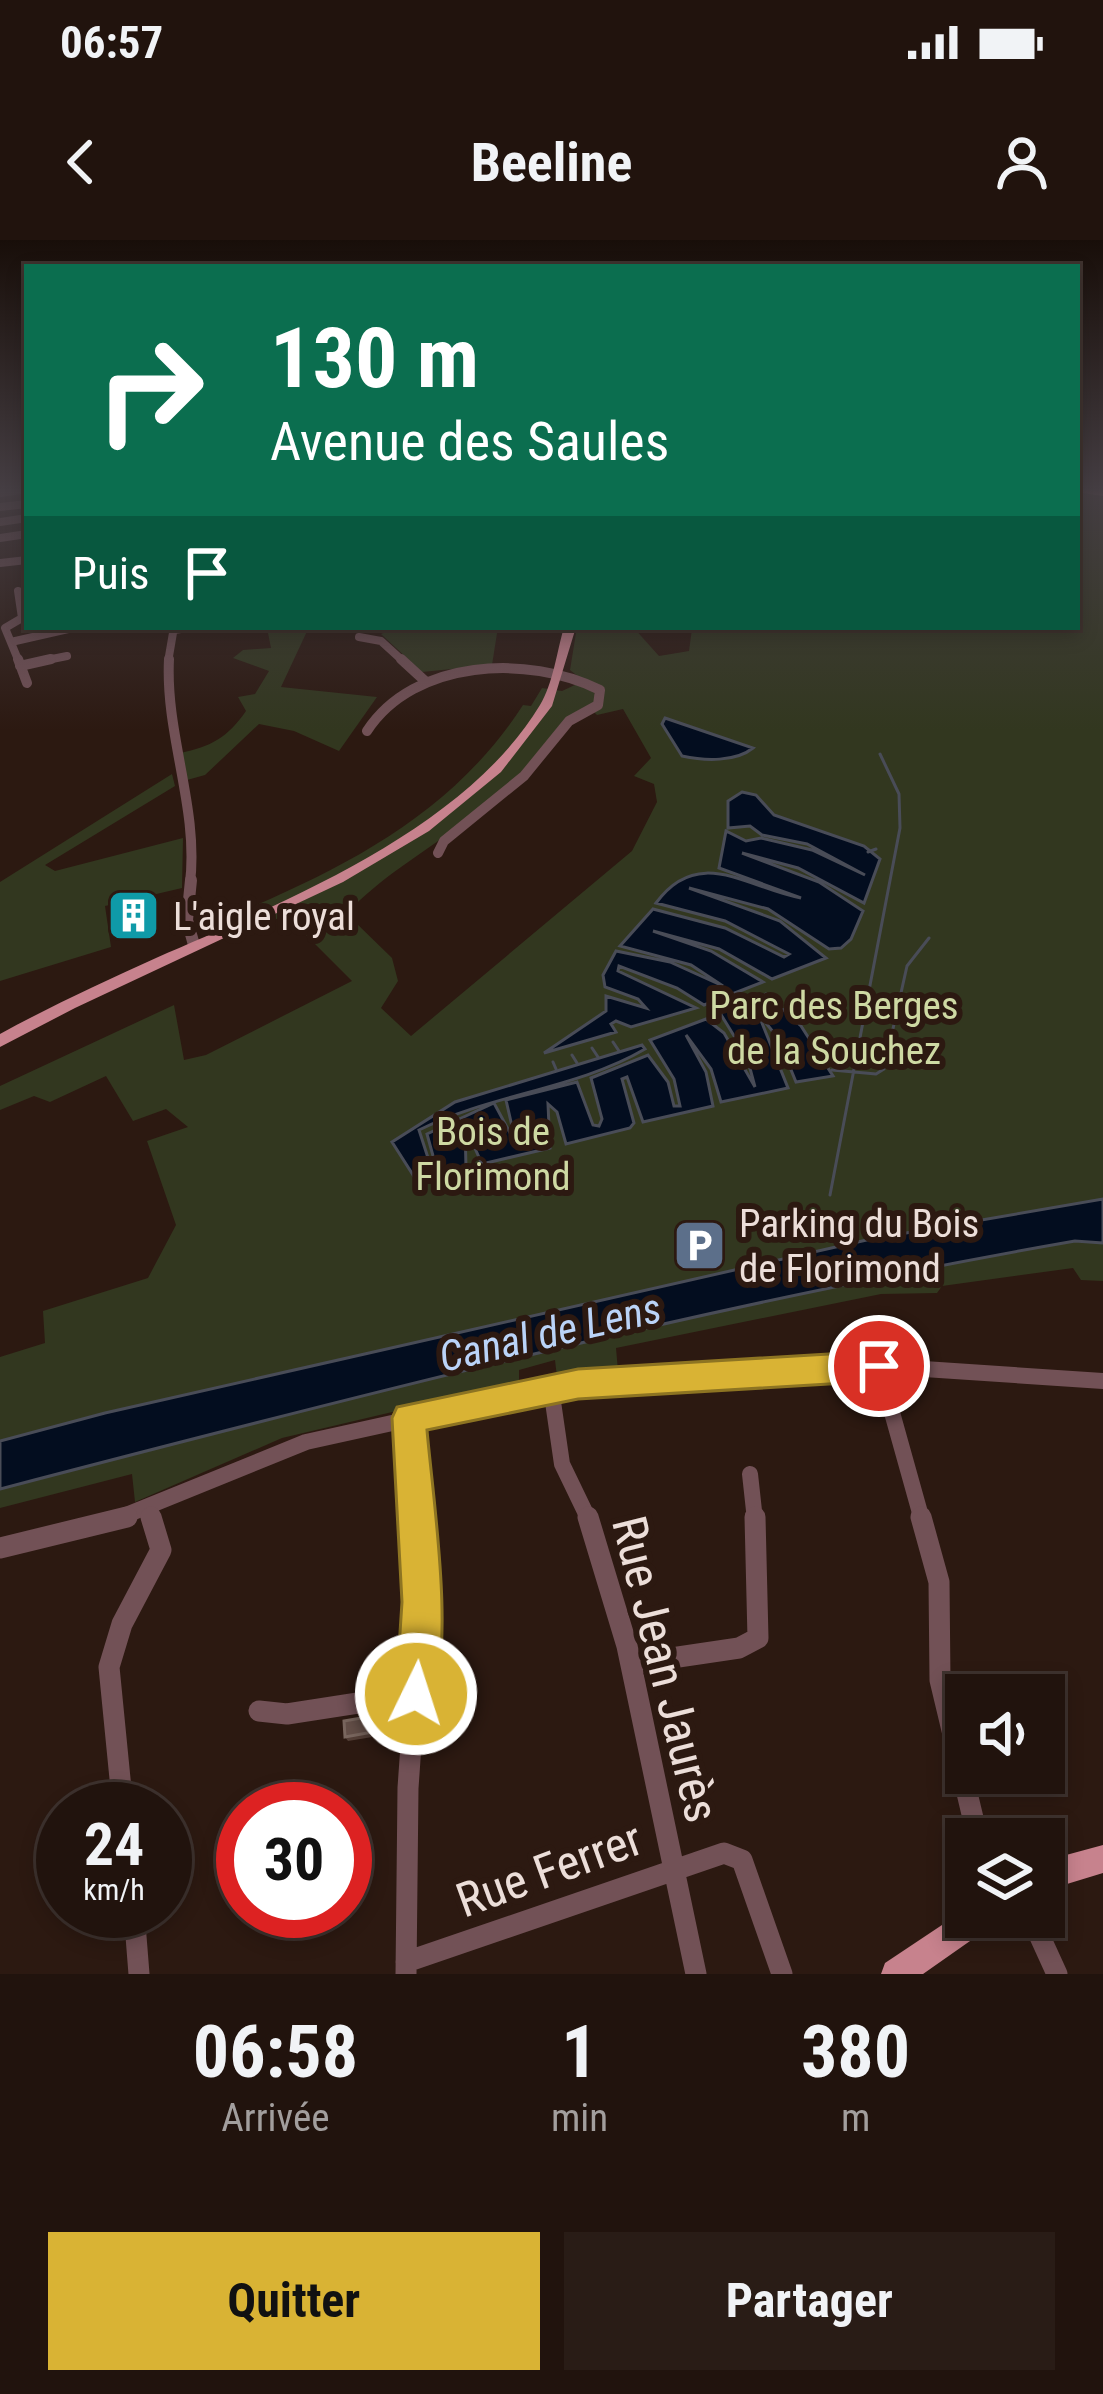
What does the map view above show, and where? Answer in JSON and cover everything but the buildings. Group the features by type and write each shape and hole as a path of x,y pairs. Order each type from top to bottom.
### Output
{"main road":[{"path":"0,1042 347,875 449,811 524,737 560,677 569,630"},
{"path":"1065,1870 1103,1859"},
{"path":"896,1974 949,1938"}],"street":[{"path":"0,594 22,591 22,618 5,628 27,683"},
{"path":"11,642 64,630"},
{"path":"174,630 164,694 192,856 183,914 194,945"},
{"path":"359,638 381,640 425,681"},
{"path":"20,666 67,656"},
{"path":"367,731 384,702 425,681 471,672 560,677 595,686 601,702 569,721 524,776 445,842 438,854"},
{"path":"0,1548 149,1508 276,1452 551,1388 879,1366 1103,1381"},
{"path":"879,1366 939,1582 940,1680 973,1818"},
{"name":"Rue Jean Jaurès","path":"551,1388 562,1464 591,1524 631,1664 696,1974"},
{"path":"406,1968 408,1788 421,1602 410,1418"},
{"path":"631,1664 739,1648 758,1638 760,1566 750,1474"},
{"path":"120,1782 109,1666 122,1624 161,1550 149,1508"},
{"path":"259,1711 287,1714 416,1694"},
{"name":"Rue Ferrer","path":"406,1968 724,1853 742,1860 782,1974"},
{"path":"137,1938 140,1974"},
{"path":"1041,1938 1057,1974"}],"green space":[{"name":"Parc des Berges de la Souchez","path":"1080,569 1103,569 1103,1281 1081,1280 1073,1268 942,1286 937,1293 881,1294 616,1348 618,1371 557,1377 555,1360 519,1370 519,1382 282,1438 135,1502 132,1474 0,1508 0,1357 45,1343 43,1311 148,1278 176,1225 147,1141 188,1127 166,1109 133,1121 106,1076 50,1102 34,1096 0,1110 0,1086 174,1005 184,1060 206,1055 352,981 286,915 241,934 226,918 353,858 429,808 495,744 523,705 531,706 542,688 562,691 577,684 594,690 596,700 516,778 353,907 354,921 392,958 398,981 381,1008 411,1036 632,851 657,802 654,784 634,776 651,758 623,709 597,715 593,711 604,697 570,670 577,630 636,630 659,656 689,651 692,630 1080,630"},
{"path":"267,630 308,630 281,687 377,697 339,751 294,731 259,724 205,775 187,780 180,753 210,744 232,728 246,711 238,697 255,694 269,671 233,658 243,650 271,648"},
{"path":"390,630 498,630 492,665 422,672 381,634"},
{"path":"172,774 175,786 45,865 55,871 183,838 182,888 105,906 111,947 0,981 0,882"}],"water":[{"path":"665,718 753,748 720,759 682,756 662,724"},
{"path":"742,792 756,795 774,815 864,846 880,859 864,903 798,868 742,853 819,882 863,911 851,939 841,948 829,949 768,909 689,888 780,921 826,958 772,979 719,949 653,931 711,951 763,982 704,1005 677,988 619,966 618,971 696,1008 631,1027 616,1021 611,1024 616,1032 544,1053 606,1011 606,996 646,1008 638,999 605,987 603,975 616,951 670,962 723,986 691,965 620,946 653,909 725,928 784,957 789,954 725,921 656,903 672,885 707,873 801,898 719,868 726,831 746,841 761,838 812,850 865,875 807,844 762,835 750,826 728,828 728,801"},
{"path":"766,994 801,1026 833,1076 796,1082 778,1038 758,1013 788,1088 721,1102 711,1069 686,1035 706,1072 713,1106 643,1122 627,1077 622,1079 634,1123 630,1128 566,1144 557,1112 548,1104 550,1148 482,1164 465,1126 466,1168 415,1178 392,1142 455,1102 642,1045 645,1049 591,1073 475,1108 419,1130 430,1164 435,1163 427,1134 494,1103 516,1144 506,1100 577,1082 593,1125 599,1126 602,1119 591,1078 648,1055 668,1082 674,1106 680,1106 674,1079 650,1040 706,1019 724,1033 755,1087 747,1057 720,1013"},
{"name":"Canal de Lens","path":"1103,1199 1103,1243 1075,1241 804,1293 401,1386 0,1489 0,1441 105,1413 871,1239"}],"waterway":[{"path":"853,1072 900,828 899,794 880,754"},
{"path":"868,852 876,849"},
{"path":"853,1072 876,1074 884,1069 907,966 929,938"},
{"path":"613,1042 619,1051"},
{"path":"592,1048 598,1057"},
{"path":"572,1055 577,1063"},
{"path":"553,1062 556,1069"},
{"path":"832,1070 853,1072"},
{"path":"830,1195 853,1072"}],"place":[{"name":"L'aigle royal","path":"134,916"},
{"name":"Parking du Bois de Florimond","path":"700,1245"}],"route":[{"path":"416,1694 421,1602 410,1418 485,1399 578,1384 879,1366"}],"park label":[{"name":"Bois de Florimond","path":"493,1154"}]}
